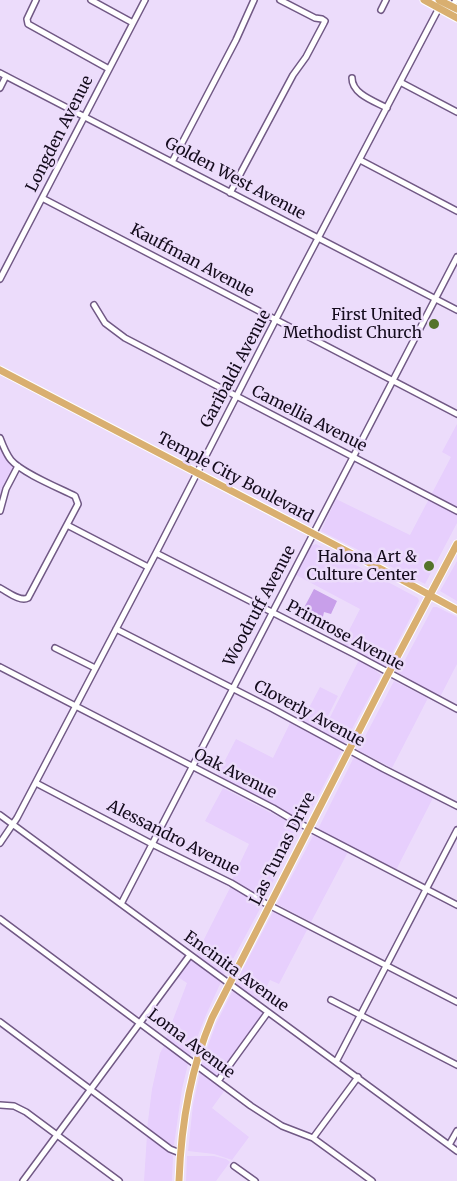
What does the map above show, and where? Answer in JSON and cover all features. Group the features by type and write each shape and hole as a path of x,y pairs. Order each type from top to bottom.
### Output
{"main road":[{"path":"424,0 453,7 457,18"},
{"name":"Temple City Boulevard","path":"0,370 457,610"},
{"name":"Las Tunas Drive","path":"179,1181 184,1119 195,1064 206,1032 229,983 457,544"}],"street":[{"path":"36,0 28,16 27,22 31,26 109,69"},
{"path":"91,0 133,23"},
{"name":"Longden Avenue","path":"0,279 145,0"},
{"path":"172,162 236,40 254,0"},
{"path":"230,193 292,75 311,48 325,21 279,0"},
{"path":"381,10 386,0"},
{"name":"Garibaldi Avenue","path":"0,843 14,824 36,783 440,3"},
{"path":"0,88 3,74"},
{"name":"Golden West Avenue","path":"3,74 457,310"},
{"path":"352,78 357,91 387,108"},
{"path":"400,82 457,112"},
{"path":"360,160 457,211"},
{"name":"Kauffman Avenue","path":"42,198 457,414"},
{"name":"Woodruff Avenue","path":"121,904 457,258"},
{"name":"Camellia Avenue","path":"94,305 105,323 125,338 457,511"},
{"path":"0,438 9,458 18,466 75,496 78,504 30,596 22,600 0,588"},
{"path":"0,511 6,489 18,466"},
{"path":"67,525 148,567"},
{"name":"Primrose Avenue","path":"156,553 457,709"},
{"name":"Cloverly Avenue","path":"116,629 457,806"},
{"path":"55,648 95,668"},
{"name":"Oak Avenue","path":"0,667 457,905"},
{"name":"Alessandro Avenue","path":"36,783 211,872 457,1002"},
{"name":"Encinita Avenue","path":"0,815 457,1151"},
{"path":"336,1062 457,830"},
{"name":"Loma Avenue","path":"0,920 251,1106 282,1126 313,1138 372,1181"},
{"path":"25,1180 190,954"},
{"path":"331,1000 457,1065"},
{"path":"218,1081 268,1012"},
{"path":"0,1022 170,1149 180,1153"},
{"path":"313,1138 358,1077"},
{"path":"0,1105 20,1108 119,1181"},
{"path":"449,1145 457,1131"},
{"path":"234,1166 255,1181"}],"shaded area":[{"path":"457,424 457,523 425,584 321,531 336,499 410,535 451,457 442,452"},
{"path":"0,446 13,470 3,489 0,501"},
{"path":"316,544 418,598 419,601 385,667 341,646 360,609 296,575 311,546"},
{"path":"457,561 457,601 440,591"},
{"path":"314,589 337,601 331,614 324,612 318,629 298,619"},
{"path":"433,607 457,617 457,664 440,697 398,673"},
{"path":"360,658 381,675 343,743 322,733"},
{"path":"394,681 428,698 392,768 358,750"},
{"path":"320,687 338,696 320,732 302,721"},
{"path":"290,723 340,749 341,752 305,821 217,776 236,739 273,758"},
{"path":"354,757 433,798 396,870 318,829"},
{"path":"223,788 300,828 264,898 231,882 249,844 205,821"},
{"path":"313,836 348,852 311,922 277,904"},
{"path":"232,884 262,905 223,974 196,955"},
{"path":"275,911 308,928 279,984 270,980 259,1002 236,982"},
{"path":"191,960 221,982 190,1056 166,1038 187,983 178,977"},
{"path":"234,991 265,1014 218,1078 201,1065 216,1024"},
{"path":"166,1045 188,1064 173,1146 147,1129 152,1089 160,1053"},
{"path":"200,1073 225,1090 212,1108 249,1137 232,1160 214,1154 188,1151 193,1105"},
{"path":"147,1135 173,1156 172,1181 144,1181"},
{"path":"187,1156 214,1156 230,1162 216,1181 186,1181"}],"place":[{"name":"First United Methodist Church","path":"434,324"},
{"name":"Halona Art & Culture Center","path":"429,566"}]}
